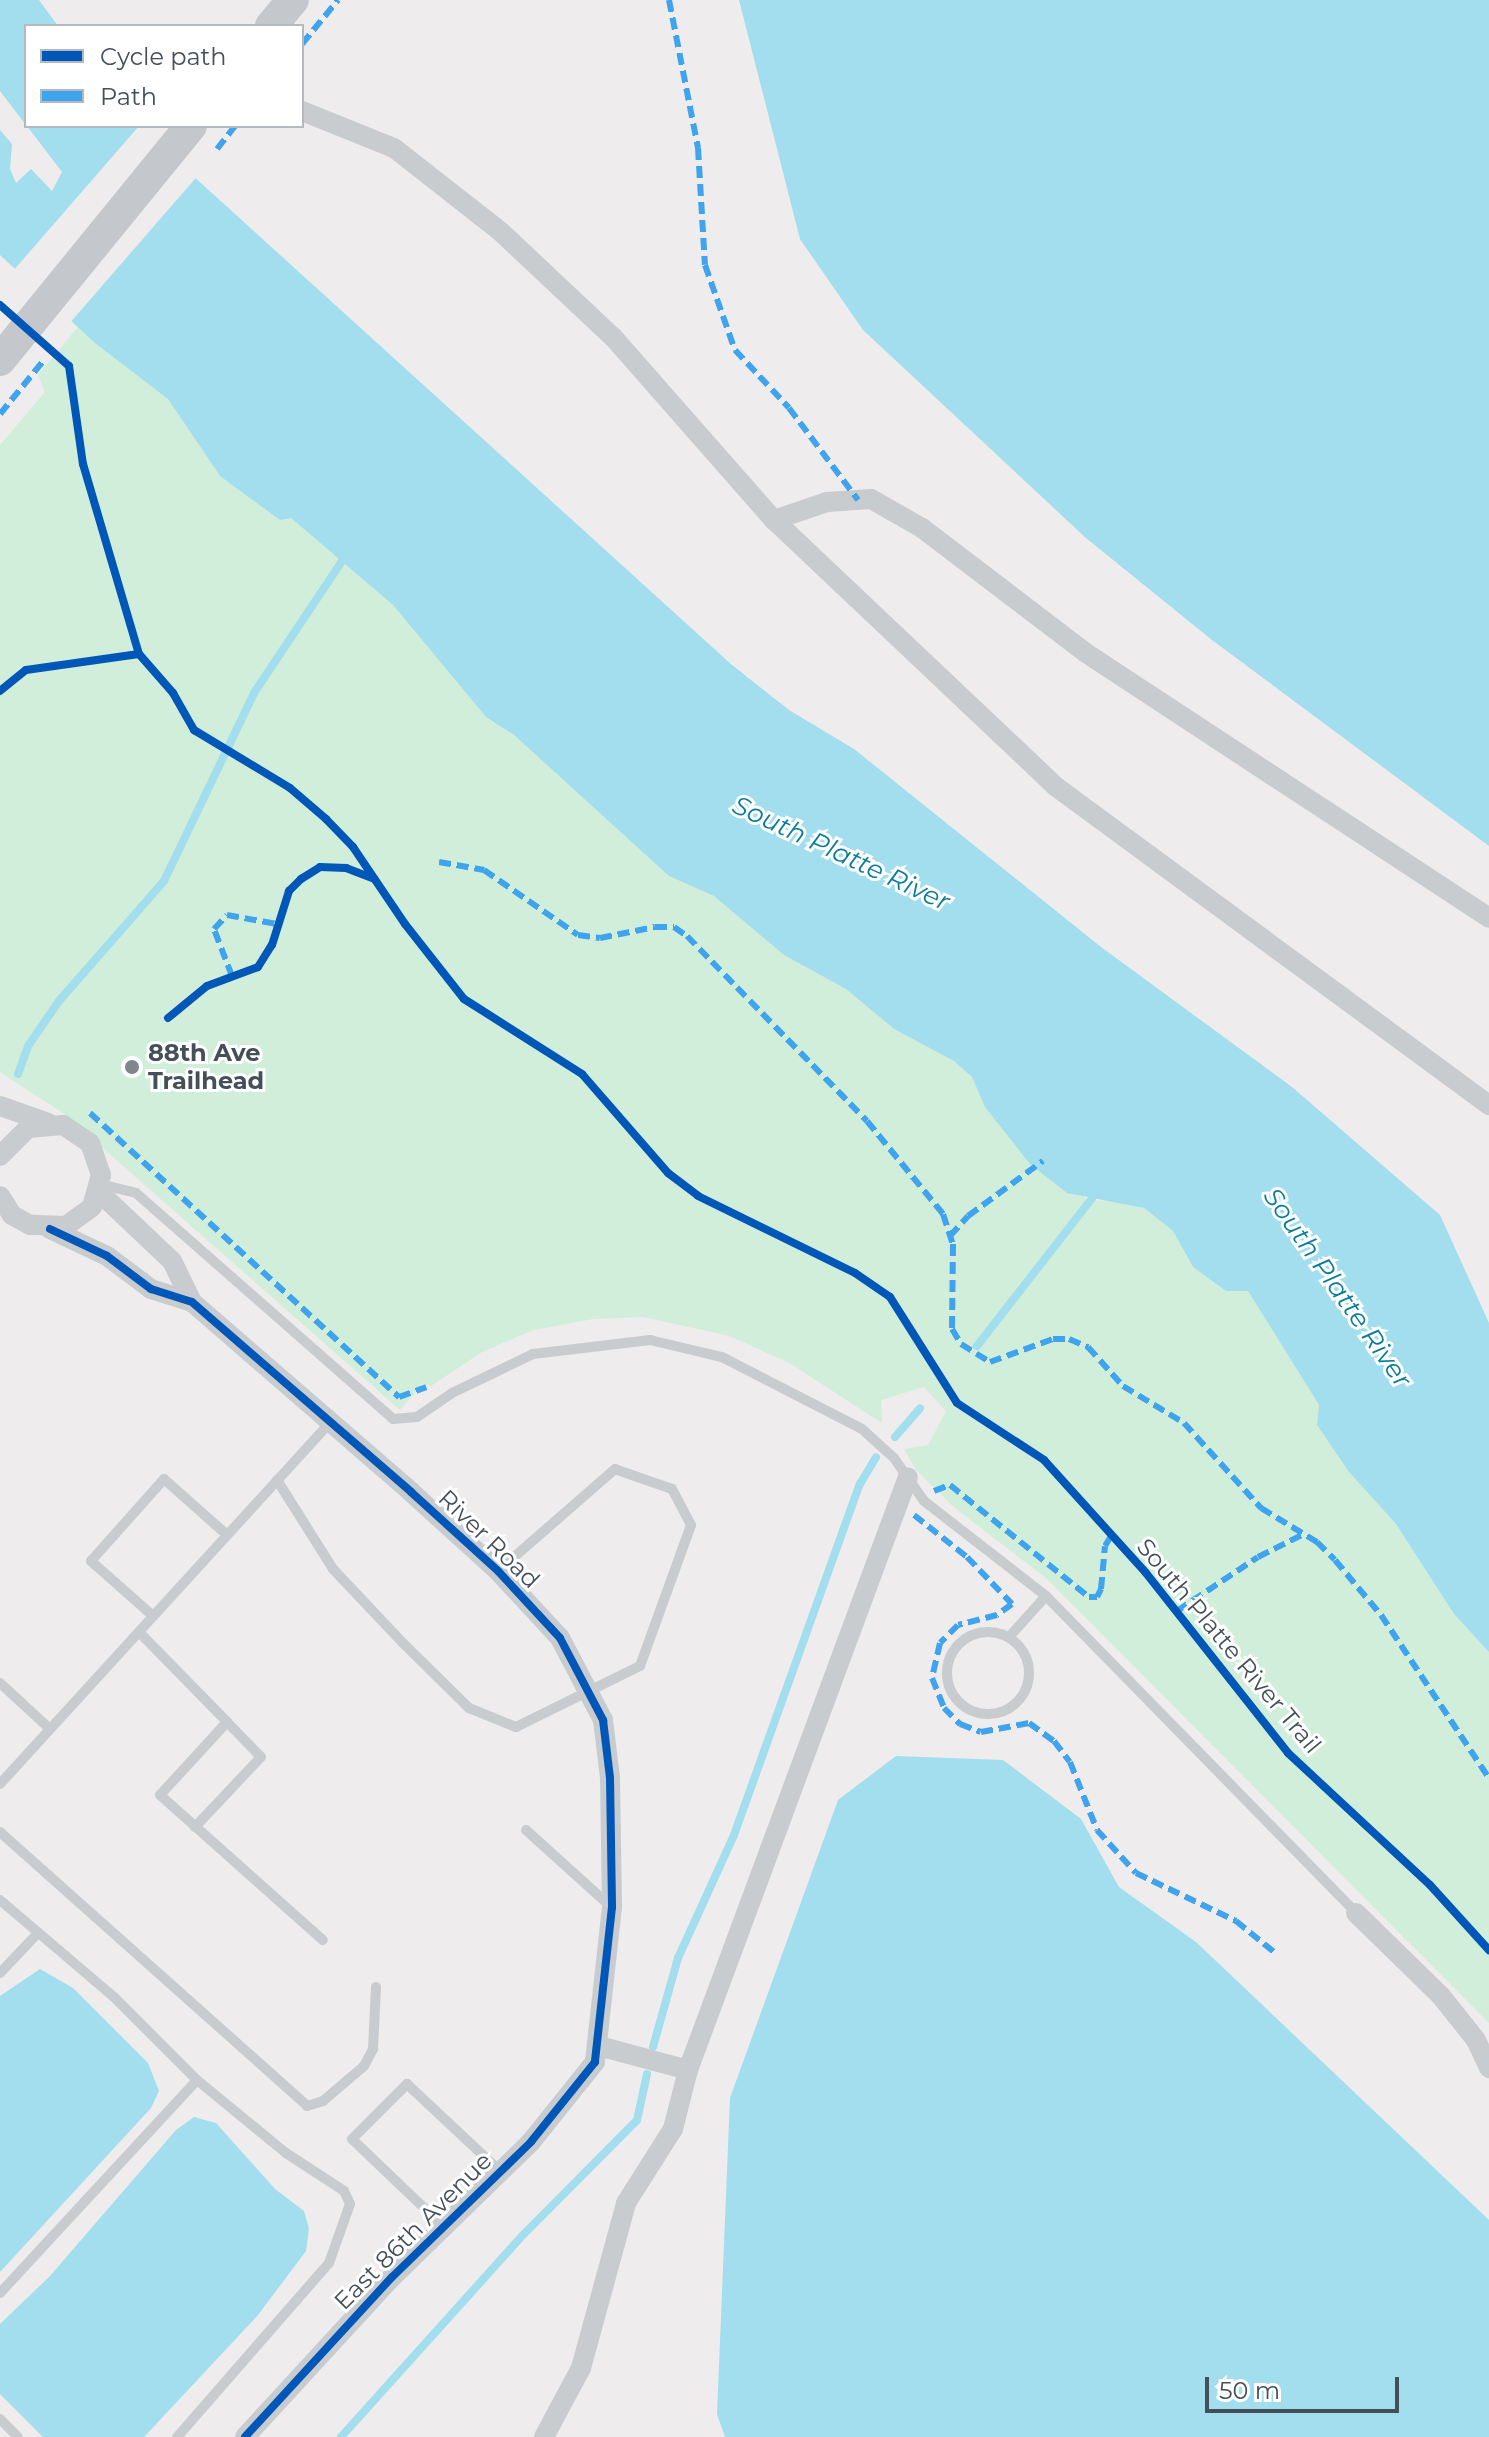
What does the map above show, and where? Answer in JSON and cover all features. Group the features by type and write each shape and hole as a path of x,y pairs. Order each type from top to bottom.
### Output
{"main road":[{"path":"273,24 293,0"},
{"path":"9,349 189,128"}],"street":[{"path":"304,112 394,148 501,232 613,337 774,520 1055,786 1489,1105"},
{"path":"774,520 827,502 871,499 922,528 1086,653 1489,918"},
{"path":"0,1106 77,1131 90,1143 98,1158 100,1188 80,1218 50,1229"},
{"path":"0,1156 19,1133 48,1123"},
{"name":"River Road","path":"100,1188 172,1261 192,1302 498,1571 560,1638 593,1693 610,1778 612,1907 599,2046"},
{"name":"River Road","path":"0,1196 12,1215 107,1256 151,1289 192,1302"},
{"path":"544,2437 581,2368 626,2203 673,2129 688,2070 908,1477"},
{"path":"1356,1913 1441,1996 1476,2040 1489,2068"},
{"path":"599,2046 688,2070"},
{"name":"East 86th Avenue","path":"245,2437 442,2225 500,2171 579,2088 599,2046"}],"lane":[{"path":"100,1188 136,1193 393,1419 417,1417 452,1393 533,1354 650,1340 722,1357 870,1436 894,1458 924,1501 1046,1596 1356,1913"},
{"path":"0,1784 330,1422"},
{"path":"277,1480 333,1569 469,1708 516,1727 593,1693 640,1666 691,1525 672,1489 615,1469 498,1571"},
{"path":"153,1616 91,1561 164,1479 227,1535"},
{"path":"1009,1637 1046,1596"},
{"path":"139,1632 261,1757 195,1827"},
{"path":"982,1632 1009,1637 1029,1666 1025,1692 1004,1711 977,1713 964,1707 948,1685 949,1657 968,1636 982,1632"},
{"path":"0,1683 49,1728"},
{"path":"227,1722 160,1795 323,1940"},
{"path":"526,1830 612,1907"},
{"path":"0,1832 307,2106 323,2101 364,2066 373,2049 376,1987"},
{"path":"0,1900 114,1997 197,2080 286,2153 344,2191 350,2204 329,2263 177,2437"},
{"path":"0,1973 38,1933"},
{"path":"0,2293 197,2080"},
{"path":"442,2225 352,2139 407,2084 500,2171"},
{"path":"0,2419 18,2437"}],"green space":[{"path":"78,327 168,399 220,476 291,518 393,605 486,717 514,735 669,876 714,896 784,955 846,989 894,1029 954,1060 972,1077 985,1107 1088,1201 1115,1200 1144,1208 1173,1231 1193,1268 1248,1291 1319,1405 1317,1425 1349,1472 1396,1524 1454,1614 1489,1652 1489,2023 1046,1578 955,1508 916,1470 904,1449 928,1445 946,1411 924,1387 881,1400 882,1423 791,1364 730,1336 643,1317 593,1319 533,1330 482,1352 431,1386 423,1383 400,1410 63,1113 0,1072 0,445 45,392 38,375"}],"water":[{"path":"0,0 39,0 57,24 24,24 24,122 0,91"},
{"path":"739,0 1489,0 1489,846 1212,640 1086,538 863,330 800,239"},
{"name":"South Platte River","path":"29,128 140,128 732,665 789,710 854,749 1101,947 1292,1087 1440,1215 1489,1323 1489,1652 1454,1614 1396,1524 1349,1472 1317,1425 1319,1405 1248,1291 1226,1291 1193,1267 1173,1231 1144,1208 1067,1193 1030,1164 985,1107 972,1077 954,1061 894,1029 846,989 784,955 714,896 669,876 514,735 486,717 393,605 291,518 280,520 220,476 168,399 95,343 0,255 0,130 12,144 10,169 16,183 31,169 52,191 62,172"},
{"path":"896,1756 1003,1760 1081,1819 1119,1887 1196,1942 1489,2220 1489,2437 725,2437 717,2414 730,2098 838,1800"},
{"path":"40,1969 73,1988 148,2063 159,2091 151,2108 0,2272 0,1996"},
{"path":"194,2117 216,2123 275,2189 304,2211 309,2229 306,2251 258,2315 144,2437 43,2437 0,2394 0,2324 50,2276 176,2130"}],"pier":[{"path":"137,128 141,128 197,177 70,323 12,272"}],"waterway":[{"path":"18,1074 28,1046 59,1001 164,881 254,693 344,558"},
{"path":"977,1346 1097,1192"},
{"path":"895,1437 920,1408"},
{"path":"653,2047 678,1958 734,1835 860,1484 876,1457"},
{"path":"341,2437 522,2236 637,2120 647,2074"}],"marked path":[{"path":"304,42 338,0"},
{"path":"669,0 698,148 705,265 735,350 789,408 858,500"},
{"path":"217,149 233,128"},
{"path":"0,414 44,360"},
{"path":"439,862 484,870 578,935 600,938 655,927 674,927 687,936 867,1121 943,1214 953,1244 952,1329 961,1344 990,1362 1053,1339 1069,1339 1088,1347 1123,1386 1184,1423 1261,1508 1317,1542 1335,1560 1381,1615 1489,1778"},
{"path":"232,976 214,929 227,915 277,924"},
{"path":"90,1113 399,1397 426,1387"},
{"path":"950,1236 968,1216 1043,1161"},
{"path":"934,1491 950,1485 1089,1597 1097,1597 1101,1589 1105,1546 1111,1536"},
{"path":"914,1515 967,1557 1012,1604 997,1615 958,1625 940,1643 932,1678 944,1708 960,1724 981,1732 1029,1723 1054,1741 1070,1762 1097,1830 1136,1873 1236,1921 1274,1952"},
{"path":"1177,1611 1258,1557 1304,1534"}],"cycle path":[{"name":"South Platte River Trail","path":"0,305 69,366 83,464 139,654 173,693 194,730 290,788 326,819 353,847 405,924 464,999 582,1074 668,1173 698,1196 855,1273 890,1297 957,1403 1044,1460 1146,1573 1288,1753 1430,1885 1489,1950"},
{"path":"0,691 26,670 139,654"},
{"path":"168,1018 207,986 258,967 272,945 289,891 301,879 320,867 346,868 374,879"},
{"path":"50,1229 107,1256 151,1289 192,1302 411,1492 498,1571 560,1638 603,1720 610,1778 612,1907 595,2062 531,2142 392,2277 245,2437"}],"place":[{"name":"88th Ave Trailhead","path":"132,1067"}]}
